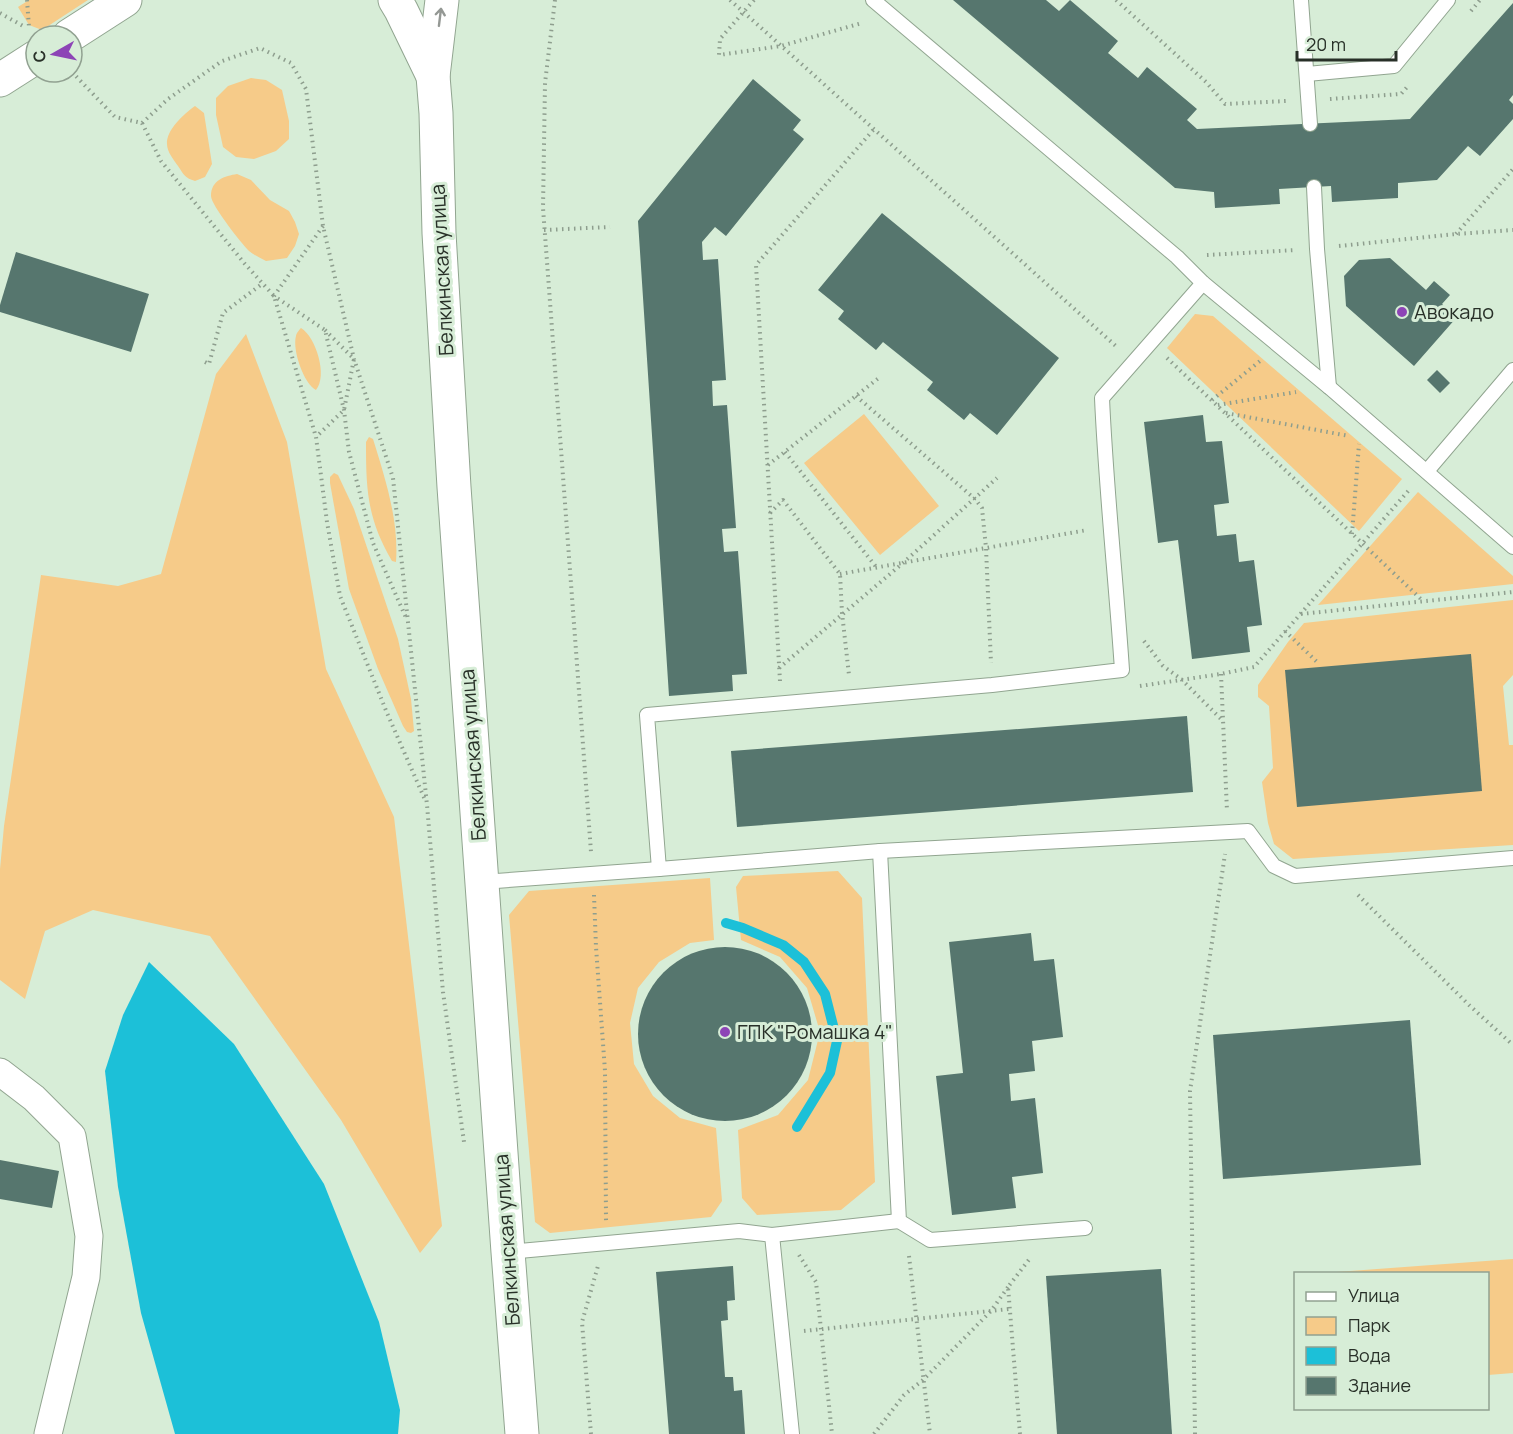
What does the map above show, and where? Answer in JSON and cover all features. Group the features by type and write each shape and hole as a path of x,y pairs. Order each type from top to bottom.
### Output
{"street":[{"path":"84,26 125,0"},
{"name":"Белкинская улица","path":"395,0 433,76"},
{"name":"Белкинская улица","path":"442,0 433,76 439,232 482,882 522,1434"},
{"path":"1,77 24,64"},
{"path":"0,1072 34,1098 72,1136 89,1236 86,1277 48,1434"}],"lane":[{"path":"873,0 1177,257 1203,283 1329,387 1513,547"},
{"path":"1301,0 1310,124"},
{"path":"1307,74 1394,66 1448,0"},
{"path":"1314,187 1329,387"},
{"path":"659,869 647,715 992,685 1122,670 1102,398 1203,283"},
{"path":"1426,471 1513,370"},
{"path":"482,882 880,850 1248,831 1274,866 1295,876 1513,858"},
{"path":"880,850 899,1221"},
{"path":"508,1252 739,1231 779,1234 899,1221 930,1240 1085,1228"},
{"path":"779,1234 781,1334 792,1434"}],"path":[{"path":"0,13 30,30 27,0"},
{"path":"555,0 545,83 544,230 605,1071 606,1227 582,1323 591,1434"},
{"path":"730,0 1133,361"},
{"path":"754,0 720,39 718,55 780,46 890,15"},
{"path":"1116,0 1206,82"},
{"path":"142,123 168,99 222,61 260,48 291,63 306,89 323,226 354,359 393,478 428,805 443,992 465,1146"},
{"path":"83,84 115,117 142,123"},
{"path":"142,123 161,161 262,284 274,296 325,330 354,359"},
{"path":"781,703 756,265 874,129"},
{"path":"1456,234 1513,169"},
{"path":"274,296 323,226"},
{"path":"544,230 610,226"},
{"path":"1177,257 1317,249 1513,230"},
{"path":"205,362 209,364 223,313 262,284"},
{"path":"274,296 316,437 327,522 340,596 387,713 428,805"},
{"path":"325,330 344,410 349,452 373,543 408,624"},
{"path":"1151,342 1423,601"},
{"path":"1212,400 1279,346"},
{"path":"316,437 344,410 354,359"},
{"path":"767,466 880,377"},
{"path":"1217,405 1329,387"},
{"path":"856,396 982,507 992,685"},
{"path":"1226,413 1359,438 1352,534"},
{"path":"785,452 877,568"},
{"path":"1122,670 1124,688 1254,667 1426,471"},
{"path":"779,668 903,563 997,478"},
{"path":"770,513 783,500 840,574 852,697"},
{"path":"840,574 1112,525"},
{"path":"1300,614 1513,592"},
{"path":"1285,631 1317,662"},
{"path":"1143,639 1163,666 1181,679 1223,722"},
{"path":"1195,1434 1190,1091 1228,832 1221,674"},
{"path":"1352,872 1358,895 1469,1005 1513,1045"},
{"path":"899,1221 908,1246 930,1434"},
{"path":"874,1434 904,1395 923,1380 991,1311 1035,1252 1035,1232"},
{"path":"779,1234 816,1282 832,1434"},
{"path":"1008,1287 1020,1434"},
{"path":"781,1334 1009,1309"}],"green space":[{"path":"29,0 88,0 51,24 28,24 18,7"},
{"path":"251,78 266,80 282,90 289,121 289,139 276,151 254,159 236,157 223,147 216,115 216,98 228,86"},
{"path":"195,106 204,113 212,164 205,177 195,181 183,174 169,153 167,139 181,118"},
{"path":"237,174 251,180 270,200 289,211 299,234 287,258 266,261 251,252 234,233 212,201 213,186 224,178"},
{"path":"1195,314 1213,316 1402,479 1359,531 1167,348"},
{"path":"301,328 316,348 319,357 321,376 316,390 307,381 297,358 296,334"},
{"path":"246,334 287,442 326,669 394,817 442,1226 420,1253 341,1120 210,936 93,910 45,931 25,999 0,980 0,869 4,826 41,575 118,586 161,574 216,374"},
{"path":"864,414 939,506 880,555 804,463"},
{"path":"369,437 373,439 390,499 395,531 396,562 392,561 384,546 373,517 366,459 366,442"},
{"path":"334,473 338,475 354,509 398,639 411,699 414,731 411,733 407,732 403,726 378,669 349,589 330,483 330,477"},
{"path":"1418,492 1513,576 1513,584 1318,605"},
{"path":"1513,600 1513,675 1503,686 1509,745 1513,745 1513,845 1293,859 1274,844 1268,823 1262,782 1273,768 1269,706 1258,697 1258,685 1304,623"},
{"path":"838,871 862,898 875,1182 841,1210 757,1215 742,1198 738,1130 778,1115 808,1080 820,1032 807,988 780,957 741,940 736,887 743,876"},
{"path":"710,878 714,940 690,943 659,962 638,988 630,1023 634,1064 653,1096 680,1118 716,1128 722,1201 711,1217 550,1233 535,1222 509,915 529,891"},
{"path":"1513,1259 1513,1373 1489,1375 1489,1272 1337,1272"}],"water":[{"path":"149,962 234,1044 324,1184 379,1322 400,1410 398,1434 175,1434 141,1313 118,1187 105,1071 123,1015"}],"building":[{"path":"953,0 1046,0 1059,11 1070,0 1118,41 1108,53 1138,78 1147,67 1197,109 1187,120 1197,129 1410,119 1513,3 1513,95 1509,100 1513,104 1513,119 1480,156 1468,146 1437,180 1398,183 1398,198 1332,202 1331,186 1279,189 1280,204 1215,208 1214,192 1175,188"},
{"path":"753,79 801,120 793,130 804,139 726,236 715,227 702,242 703,260 718,259 726,380 712,381 713,406 727,405 736,528 722,529 724,552 738,551 747,674 732,675 733,691 669,696 638,221"},
{"path":"882,213 1059,358 997,435 970,413 964,420 927,390 933,382 883,342 876,350 838,319 844,311 818,290"},
{"path":"16,252 149,294 131,352 0,312 0,305"},
{"name":"Авокадо","path":"1390,258 1426,290 1434,281 1450,295 1442,304 1457,317 1414,366 1346,306 1344,276 1359,260"},
{"path":"1437,370 1450,383 1440,393 1427,380"},
{"path":"1203,415 1206,442 1222,441 1229,503 1214,505 1217,536 1236,534 1239,562 1254,560 1262,625 1247,627 1250,652 1192,659 1178,540 1158,543 1144,422"},
{"path":"1471,654 1482,791 1297,807 1285,670"},
{"path":"1187,716 1193,792 737,827 731,751"},
{"path":"1031,933 1034,961 1054,959 1063,1037 1032,1041 1035,1071 1009,1074 1011,1101 1035,1098 1043,1173 1012,1177 1016,1208 952,1215 936,1076 963,1073 949,942"},
{"name":"ГПК \"Ромашка 4\"","path":"725,947 742,948 758,953 787,972 806,1001 811,1017 811,1051 806,1067 787,1096 758,1115 742,1120 725,1121 708,1120 692,1115 663,1096 644,1067 639,1051 638,1034 639,1017 644,1001 663,972 692,953 708,948"},
{"path":"1410,1020 1421,1165 1223,1179 1213,1035"},
{"path":"0,1160 59,1171 52,1208 0,1199"},
{"path":"733,1266 735,1300 727,1301 728,1320 721,1321 725,1377 733,1377 734,1391 742,1390 745,1434 669,1434 656,1272"},
{"path":"1161,1269 1172,1434 1057,1434 1046,1276"}],"waterway":[{"path":"726,923 783,945 804,962 825,994 837,1041 830,1073 797,1127"}],"place":[{"name":"Авокадо","path":"1402,312"},
{"name":"ГПК \"Ромашка 4\"","path":"725,1032"}]}
